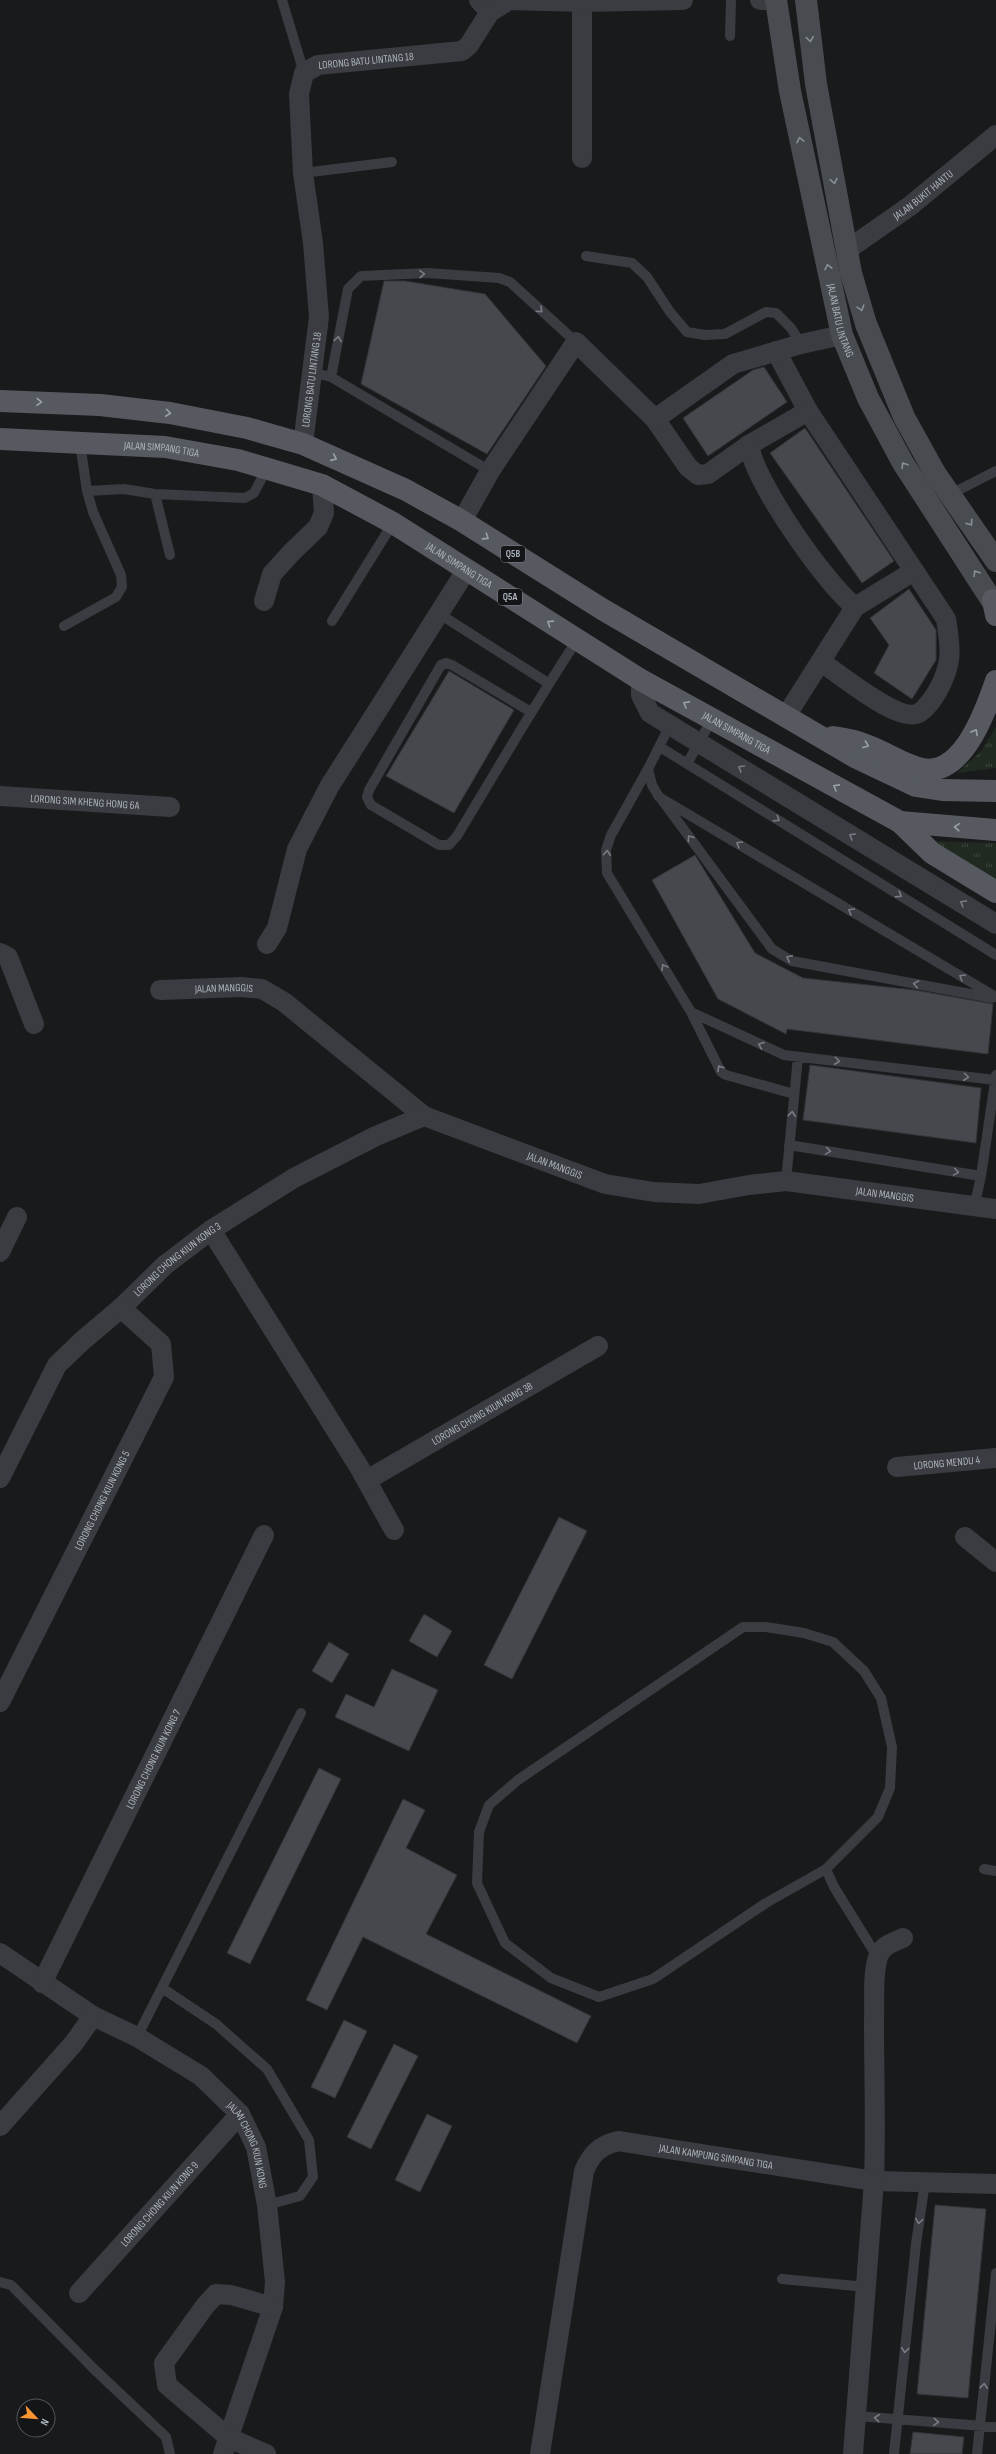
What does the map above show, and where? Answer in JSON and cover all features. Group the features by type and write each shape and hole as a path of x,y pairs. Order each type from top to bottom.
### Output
{"main road":[{"name":"JALAN BATU LINTANG","path":"776,0 790,91 842,335 868,398 903,463 995,607"},
{"name":"JALAN BATU LINTANG","path":"806,0 816,84 847,250 866,324 904,417 935,472 996,561"},
{"name":"Q5B","path":"0,401 100,406 170,413 247,428 303,444 406,490 462,521 602,609 856,757 916,786 942,790 996,791"},
{"name":"JALAN SIMPANG TIGA","path":"0,439 165,447 238,460 266,470 322,485 393,523 641,680 900,822 996,830"},
{"path":"815,732 863,744 922,769 938,768 953,759 967,746 996,681"},
{"path":"900,822 932,853 996,892"}],"street":[{"name":"LORONG BATU LINTANG 18","path":"303,444 318,317 313,243 303,173 298,94 304,73 318,66 462,51 469,45 484,6 509,0 582,2 683,0"},
{"path":"760,0 776,0"},
{"path":"582,2 582,158"},
{"name":"JALAN BUKIT HANTU","path":"847,250 910,206 994,140"},
{"path":"655,419 734,364 801,344 842,335"},
{"path":"462,521 490,471 576,342 655,419 688,467 698,475 708,474 749,444 808,411"},
{"path":"776,351 808,411 946,619 952,651 946,676 929,704 918,713 905,714 882,706 821,662"},
{"path":"749,444 750,454 769,491 819,570 841,596 855,607"},
{"path":"264,601 272,574 318,527 324,513 322,485"},
{"path":"267,944 277,928 297,849 329,787 466,569"},
{"path":"786,716 855,607 914,571"},
{"path":"641,680 641,695 650,713 996,924"},
{"name":"LORONG SIM KHENG HONG 6A","path":"0,796 170,807"},
{"path":"0,953 8,957 34,1024"},
{"name":"JALAN MANGGIS","path":"160,990 241,987 262,989 284,1002 424,1116 605,1184 654,1192 699,1194 749,1185 786,1181 974,1208 996,1209"},
{"name":"LORONG CHONG KIUN KONG 3","path":"0,1478 57,1365 82,1341 121,1308 165,1265 211,1230 294,1178 376,1136 424,1116"},
{"path":"0,1252 17,1217"},
{"path":"211,1230 367,1480 394,1530"},
{"name":"LORONG CHONG KIUN KONG 5","path":"0,1702 164,1377 161,1344 121,1308"},
{"name":"LORONG CHONG KIUN KONG 3B","path":"367,1480 598,1346"},
{"name":"LORONG MENDU 4","path":"897,1467 996,1458"},
{"name":"LORONG CHONG KIUN KONG 7","path":"42,1983 264,1535"},
{"path":"965,1537 996,1562"},
{"path":"852,2454 857,2416 874,2181 876,2116 874,2058 875,1984 878,1958 884,1946 903,1938"},
{"name":"JALAN CHONG KIUN KONG","path":"0,1953 42,1983 93,2016 137,2037 201,2076 240,2114 256,2147 267,2205 275,2282 273,2306 226,2446"},
{"path":"0,2126 74,2043 93,2016"},
{"name":"LORONG CHONG KIUN KONG 9","path":"79,2293 240,2114"},
{"name":"JALAN KAMPUNG SIMPANG TIGA","path":"540,2454 584,2171 591,2155 603,2145 618,2141 874,2181 996,2184"},
{"path":"266,2454 226,2446 168,2385 164,2363 216,2294 231,2295 273,2306"}],"lane":[{"path":"282,0 304,73"},
{"path":"730,36 731,0"},
{"path":"303,173 392,162"},
{"path":"586,256 632,263 647,278 670,312 687,332 705,335 726,334 766,312 776,313 791,328 801,344"},
{"path":"331,377 348,289 361,276 428,273 499,278 510,282 576,342"},
{"path":"311,372 331,377 490,471"},
{"path":"64,626 116,597 122,588 121,575 93,512 87,491 80,443"},
{"path":"87,491 124,489 155,494 245,498 254,493 266,470"},
{"path":"951,494 996,471"},
{"path":"155,494 170,556"},
{"path":"332,621 393,523"},
{"path":"438,613 548,683"},
{"path":"531,712 452,665 446,663 441,665 369,790 367,797 371,805 439,845 449,845 457,836 531,712 548,683 577,640"},
{"path":"687,764 712,719"},
{"path":"670,725 660,747 611,835 606,850 607,873 691,1012 721,1072 726,1076 794,1094"},
{"path":"660,747 996,955"},
{"path":"648,769 652,785 659,797 772,949 792,961 996,998"},
{"path":"659,797 996,998"},
{"path":"691,1012 777,1052 798,1057 995,1077 981,1176 974,1208"},
{"path":"786,1181 798,1057"},
{"path":"789,1145 981,1176"},
{"path":"743,1627 766,1627 804,1633 833,1642 864,1671 881,1698 892,1747 890,1788 878,1817 826,1869 766,1903 653,1979 599,1997 551,1978 505,1943 477,1883 479,1832 489,1805 518,1780 743,1627"},
{"path":"137,2037 301,1714"},
{"path":"826,1869 834,1887 878,1958"},
{"path":"984,1869 996,1871"},
{"path":"162,1988 216,2024 267,2069 309,2140 313,2177 300,2196 267,2205"},
{"path":"894,2454 925,2182"},
{"path":"977,2454 996,2273"},
{"path":"782,2279 867,2287"},
{"path":"0,2282 11,2286 94,2369 166,2437 170,2454"},
{"path":"857,2416 996,2427"}],"green space":[{"path":"996,727 996,768 957,773 981,751"},
{"path":"931,841 996,843 996,881"}],"building":[{"path":"384,281 405,281 485,294 546,366 487,454 361,384"},
{"path":"764,367 787,402 708,456 683,418 753,370"},
{"path":"805,428 894,561 862,583 770,453"},
{"path":"909,589 936,630 936,660 912,699 874,673 889,645 870,618"},
{"path":"449,671 514,710 454,813 386,776"},
{"path":"695,855 755,953 803,978 915,990 993,1004 988,1054 787,1029 786,1034 718,999 652,880"},
{"path":"810,1065 981,1088 976,1143 803,1120"},
{"path":"559,1517 587,1531 512,1679 484,1665"},
{"path":"424,1614 452,1631 437,1657 409,1641"},
{"path":"329,1642 349,1654 332,1683 312,1671"},
{"path":"392,1669 438,1690 409,1751 335,1717 346,1694 374,1707"},
{"path":"319,1768 341,1779 250,1964 227,1953"},
{"path":"403,1799 425,1810 406,1848 457,1875 426,1934 591,2016 577,2043 363,1937 327,2010 306,2000"},
{"path":"344,2020 367,2031 335,2098 311,2087"},
{"path":"394,2044 418,2056 371,2149 347,2137"},
{"path":"427,2114 452,2126 420,2192 395,2180"},
{"path":"935,2205 986,2209 968,2398 917,2394"},
{"path":"913,2432 964,2437 962,2454 910,2454"}]}
